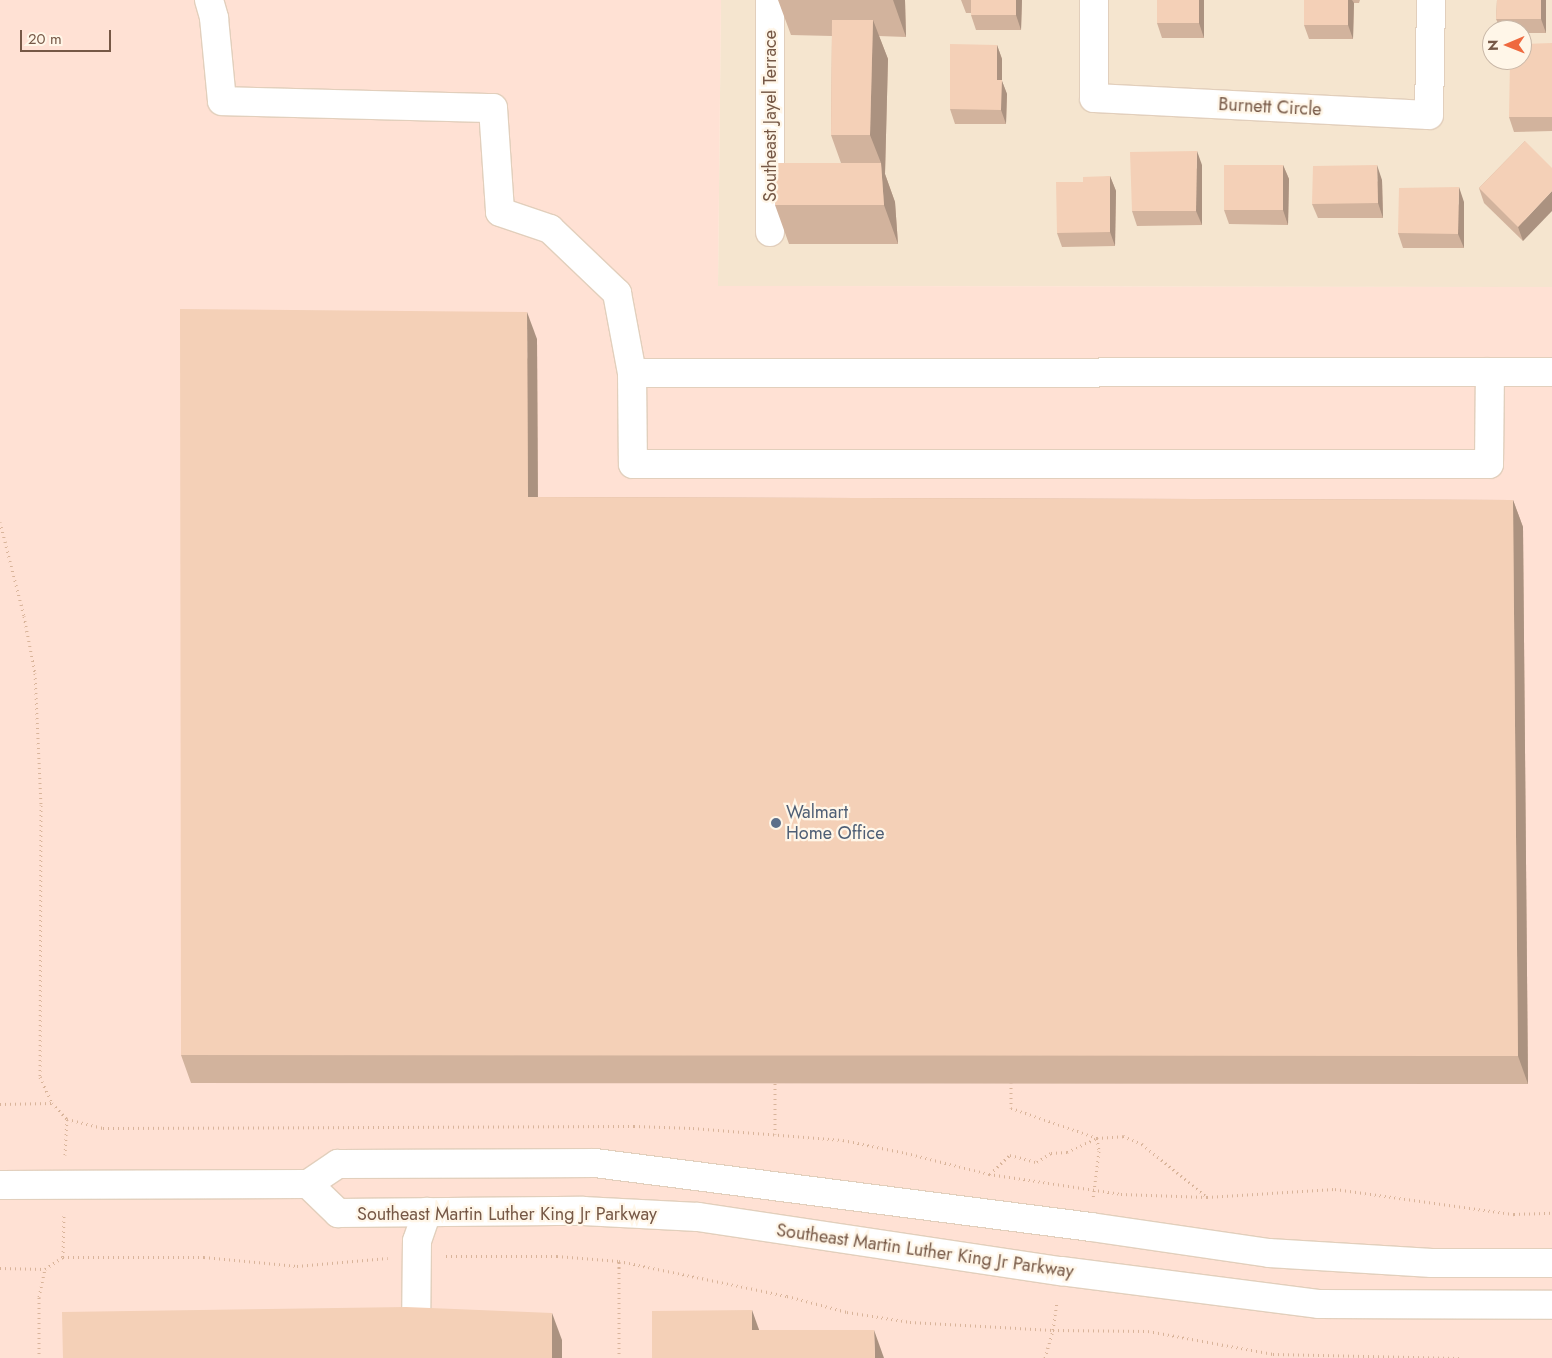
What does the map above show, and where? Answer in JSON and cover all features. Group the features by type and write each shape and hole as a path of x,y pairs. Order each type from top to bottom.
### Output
{"street":[{"path":"209,0 214,18 222,101 493,108 500,212 550,229 617,293 632,373 632,464 1489,464 1490,372"},
{"name":"Southeast Jayel Terrace","path":"770,0 770,232"},
{"name":"Burnett Circle","path":"1094,0 1094,98 1429,115 1430,0"},
{"path":"632,373 1552,372"},
{"path":"0,1185 308,1184 338,1164 595,1163 1091,1227 1269,1253 1432,1263 1552,1263"},
{"name":"Southeast Martin Luther King Jr Parkway","path":"308,1184 338,1213 584,1211 698,1217 1061,1271 1318,1304 1552,1305"},
{"path":"416,1334 417,1240 427,1212"}],"path":[{"path":"0,522 24,616 35,673 40,805 40,1077 52,1103 67,1119 103,1128 634,1126 775,1134 843,1140 906,1153 989,1174 1121,1194 1207,1197 1335,1189 1514,1214 1552,1213"},
{"path":"775,1083 775,1134"},
{"path":"1012,1083 1011,1108 1097,1138"},
{"path":"0,1104 52,1103"},
{"path":"65,1131 67,1119"},
{"path":"989,1174 1010,1156 1037,1162 1051,1153 1067,1152 1097,1138 1122,1136 1133,1139 1207,1197"},
{"path":"1092,1206 1098,1152 1097,1138"},
{"path":"63,1257 64,1233"},
{"path":"440,1256 557,1256 619,1261 788,1296 847,1312 910,1322 1053,1330 1148,1331 1273,1354 1459,1358"},
{"path":"0,1268 45,1269 63,1257 204,1257 297,1266 394,1258"},
{"path":"618,1358 619,1261"},
{"path":"39,1358 39,1297 45,1269"},
{"path":"1045,1358 1053,1330 1057,1296"}],"shaded area":[{"name":"Walmart Home Office","path":"0,0 721,0 718,286 1552,287 1552,1358 0,1358"},
{"path":"721,0 1552,0 1552,287 718,286"}],"building":[{"path":"971,0 1016,0 1016,15 971,15"},
{"path":"1157,0 1199,0 1199,23 1157,23"},
{"path":"1304,0 1348,0 1348,25 1304,25"},
{"path":"1497,0 1541,0 1541,19 1496,19"},
{"path":"832,20 873,20 870,135 831,135"},
{"path":"1552,43 1552,117 1509,117 1510,70 1532,70 1532,44"},
{"path":"950,44 997,45 997,80 1002,80 1001,110 950,109"},
{"path":"1525,141 1552,168 1552,191 1518,227 1479,188"},
{"path":"1197,151 1196,211 1132,211 1130,152"},
{"path":"776,163 881,163 884,205 775,205"},
{"path":"1224,165 1283,165 1283,210 1224,210"},
{"path":"1377,165 1378,203 1312,204 1313,166"},
{"path":"1110,176 1110,232 1057,233 1056,182 1083,182 1083,177"},
{"path":"1459,187 1458,234 1398,233 1399,188"},
{"path":"180,309 527,312 528,497 1513,500 1518,1056 181,1055"},
{"path":"406,1307 552,1313 552,1358 63,1358 62,1312"},
{"path":"752,1310 752,1330 874,1330 875,1358 652,1358 652,1311"}],"place":[{"name":"Walmart Home Office","path":"776,823"}]}
